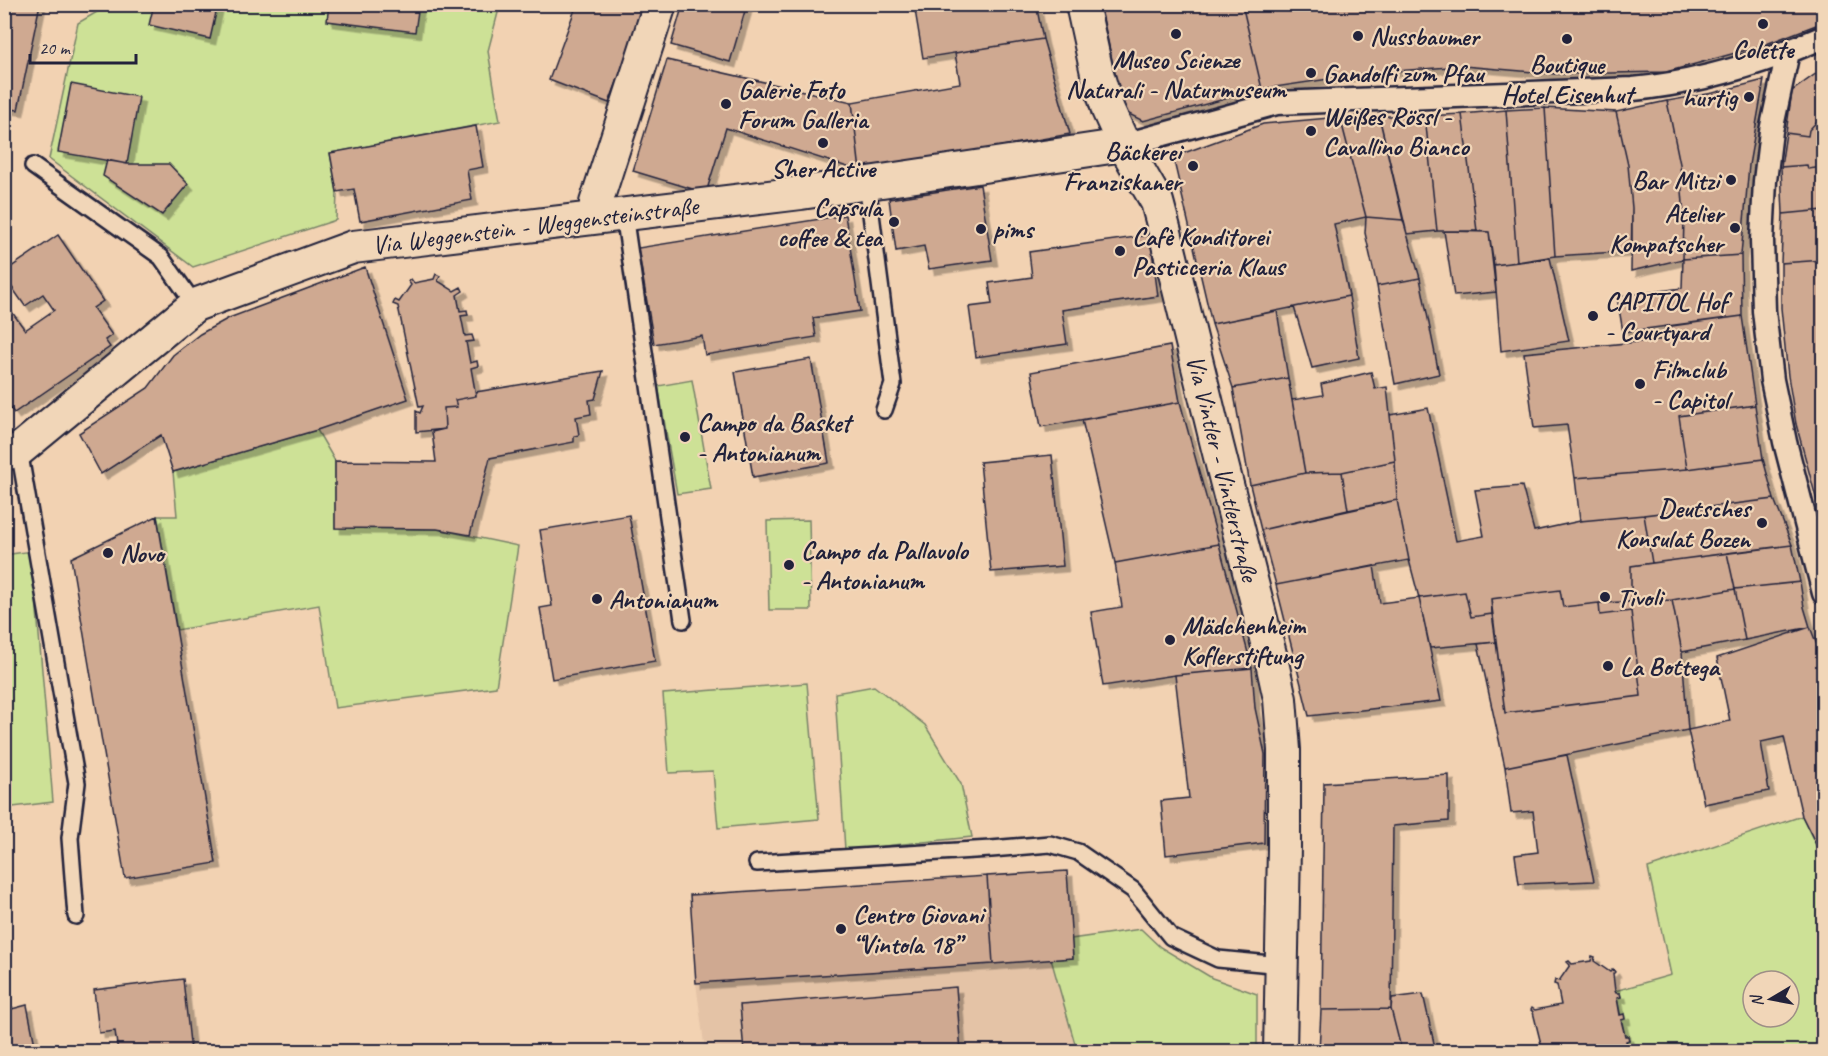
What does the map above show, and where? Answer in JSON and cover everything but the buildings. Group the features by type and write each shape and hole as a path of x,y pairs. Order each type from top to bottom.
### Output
{"street":[{"path":"611,216 596,203 660,4"},
{"name":"Via Vintler - Vintlerstraße","path":"1082,4 1108,110 1124,146 1157,202 1166,232 1280,699 1284,750 1280,1052"},
{"path":"1124,146 1277,103 1668,86 1788,52 1824,36"},
{"path":"1788,52 1771,131 1765,181 1762,240 1764,311 1774,390 1785,442 1824,593"},
{"name":"Via Weggenstein - Weggensteinstraße","path":"12,452 195,305 353,247 867,183 1124,146"}],"lane":[{"path":"33,166 161,257 195,305"},
{"path":"867,183 893,384 884,410"},
{"path":"611,216 683,620"},
{"path":"12,452 77,783 70,838 76,916"},
{"path":"757,864 1050,844 1078,852 1133,890 1171,937 1218,959 1281,964"}],"shaded area":[{"path":"1051,959 1077,1051 705,1051 696,983"}],"green space":[{"path":"109,5 500,5 488,51 500,121 330,153 337,192 336,220 193,267 49,159 78,23"},
{"name":"Campo da Basket - Antonianum","path":"692,380 711,489 677,494 658,386"},
{"path":"317,430 335,461 335,528 437,529 518,546 496,687 335,708 319,605 177,630 157,516 177,516 173,472"},
{"name":"Campo da Pallavolo - Antonianum","path":"809,520 811,610 769,610 767,521"},
{"path":"32,551 53,802 5,808 4,555"},
{"path":"807,683 819,819 718,828 713,771 669,773 663,694"},
{"path":"874,686 925,725 961,784 972,837 845,850 835,693"},
{"path":"1802,816 1823,860 1823,1051 1628,1051 1626,1041 1629,1040 1628,1036 1625,1036 1617,998 1621,997 1620,993 1615,991 1671,975 1648,868"},
{"path":"1141,929 1160,947 1212,978 1257,994 1257,1051 1077,1051 1051,959 1073,958 1071,939"}],"place":[{"name":"Colette","path":"1763,24"},
{"name":"Museo Scienze Naturali - Naturmuseum","path":"1176,34"},
{"name":"Nussbaumer","path":"1358,36"},
{"name":"Boutique Hotel Eisenhut","path":"1567,39"},
{"name":"Gandolfi zum Pfau","path":"1311,73"},
{"name":"hurtig","path":"1749,97"},
{"name":"Galerie Foto Forum Galleria","path":"726,104"},
{"name":"Weißes Rössl - Cavallino Bianco","path":"1311,131"},
{"name":"Sher Active","path":"823,143"},
{"name":"Bäckerei Franziskaner","path":"1193,166"},
{"name":"Bar Mitzi","path":"1731,180"},
{"name":"Capsula coffee & tea","path":"894,222"},
{"name":"Atelier Kompatscher","path":"1735,228"},
{"name":"pims","path":"981,229"},
{"name":"Cafè Konditorei Pasticceria Klaus","path":"1120,251"},
{"name":"CAPITOL Hof - Courtyard","path":"1593,316"},
{"name":"Filmclub - Capitol","path":"1640,384"},
{"name":"Campo da Basket - Antonianum","path":"685,437"},
{"name":"Deutsches Konsulat Bozen","path":"1762,523"},
{"name":"Novo","path":"108,553"},
{"name":"Campo da Pallavolo - Antonianum","path":"789,565"},
{"name":"Tivoli","path":"1605,597"},
{"name":"Antonianum","path":"597,599"},
{"name":"Mädchenheim Koflerstiftung","path":"1170,640"},
{"name":"La Bottega","path":"1608,666"},
{"name":"Centro Giovani “Vintola 18”","path":"841,929"}]}
